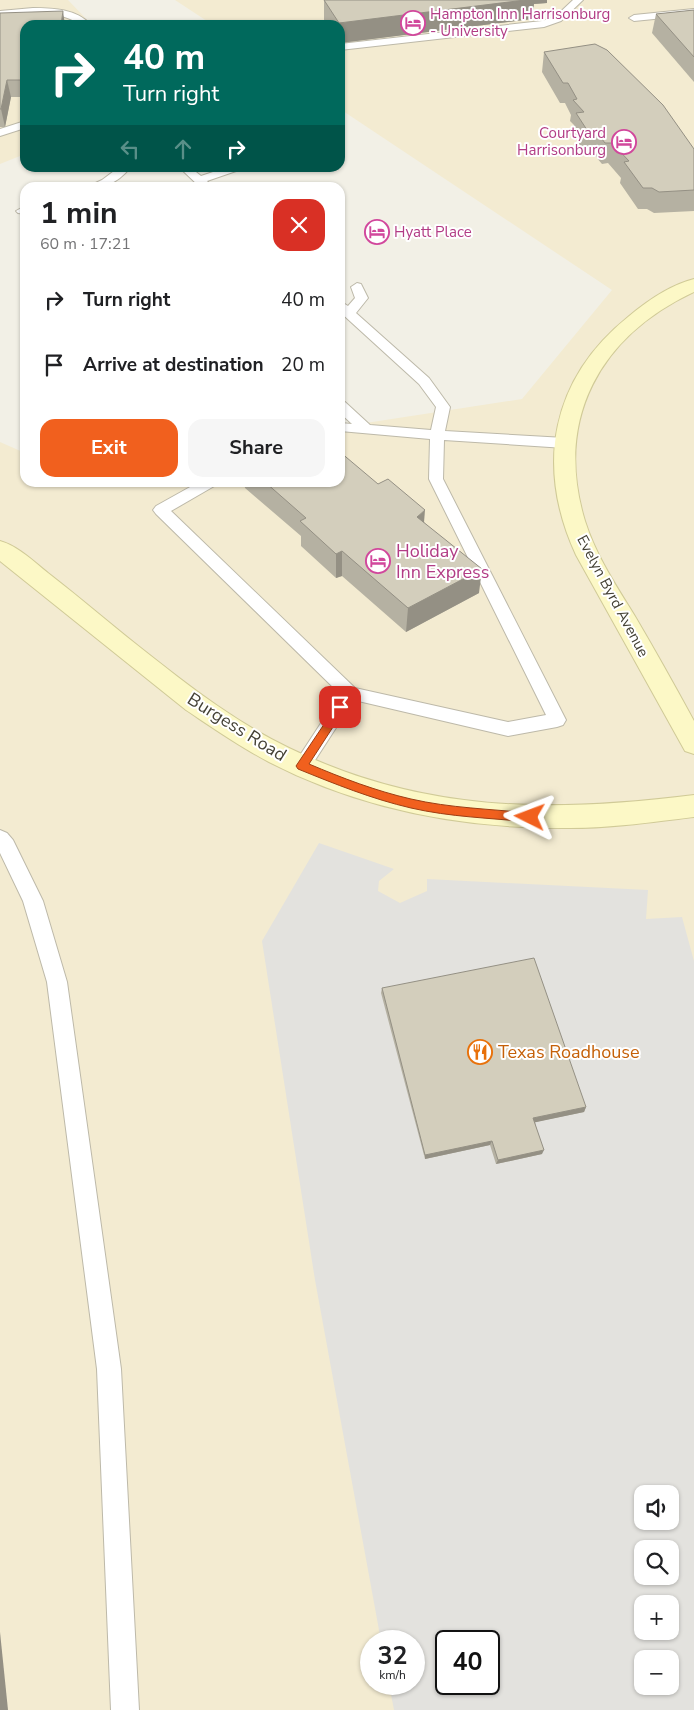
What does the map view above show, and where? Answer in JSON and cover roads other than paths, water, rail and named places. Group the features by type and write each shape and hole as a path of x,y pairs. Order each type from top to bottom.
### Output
{"street":[{"name":"Evelyn Byrd Avenue","path":"694,285 666,298 642,314 603,351 584,378 573,402 564,443 565,484 570,506 584,546 694,744"},
{"name":"Burgess Road","path":"0,549 179,691 252,740 302,766 354,787 412,804 512,817 582,818 694,806"}],"lane":[{"path":"345,46 544,24 558,19 578,0"},
{"path":"0,14 35,11 54,12 81,20"},
{"path":"634,18 694,12"},
{"path":"0,133 20,126"},
{"path":"111,182 120,172"},
{"path":"190,172 202,182"},
{"path":"208,182 227,172"},
{"path":"345,308 362,298 357,287"},
{"path":"202,487 161,510 350,693 508,729 557,720 436,479 437,435 443,407 424,381 345,310"},
{"path":"345,409 366,429"},
{"path":"345,427 437,435 564,443"},
{"path":"302,766 350,693"},
{"path":"0,838 6,846 33,901 57,982 109,1369 125,1710"}],"place":[{"name":"Hampton Inn Harrisonburg - University","path":"413,23"},
{"name":"Courtyard Harrisonburg","path":"624,142"},
{"name":"Hyatt Place","path":"377,232"},
{"name":"Holiday Inn Express","path":"378,561"},
{"name":"Texas Roadhouse","path":"480,1052"}]}
